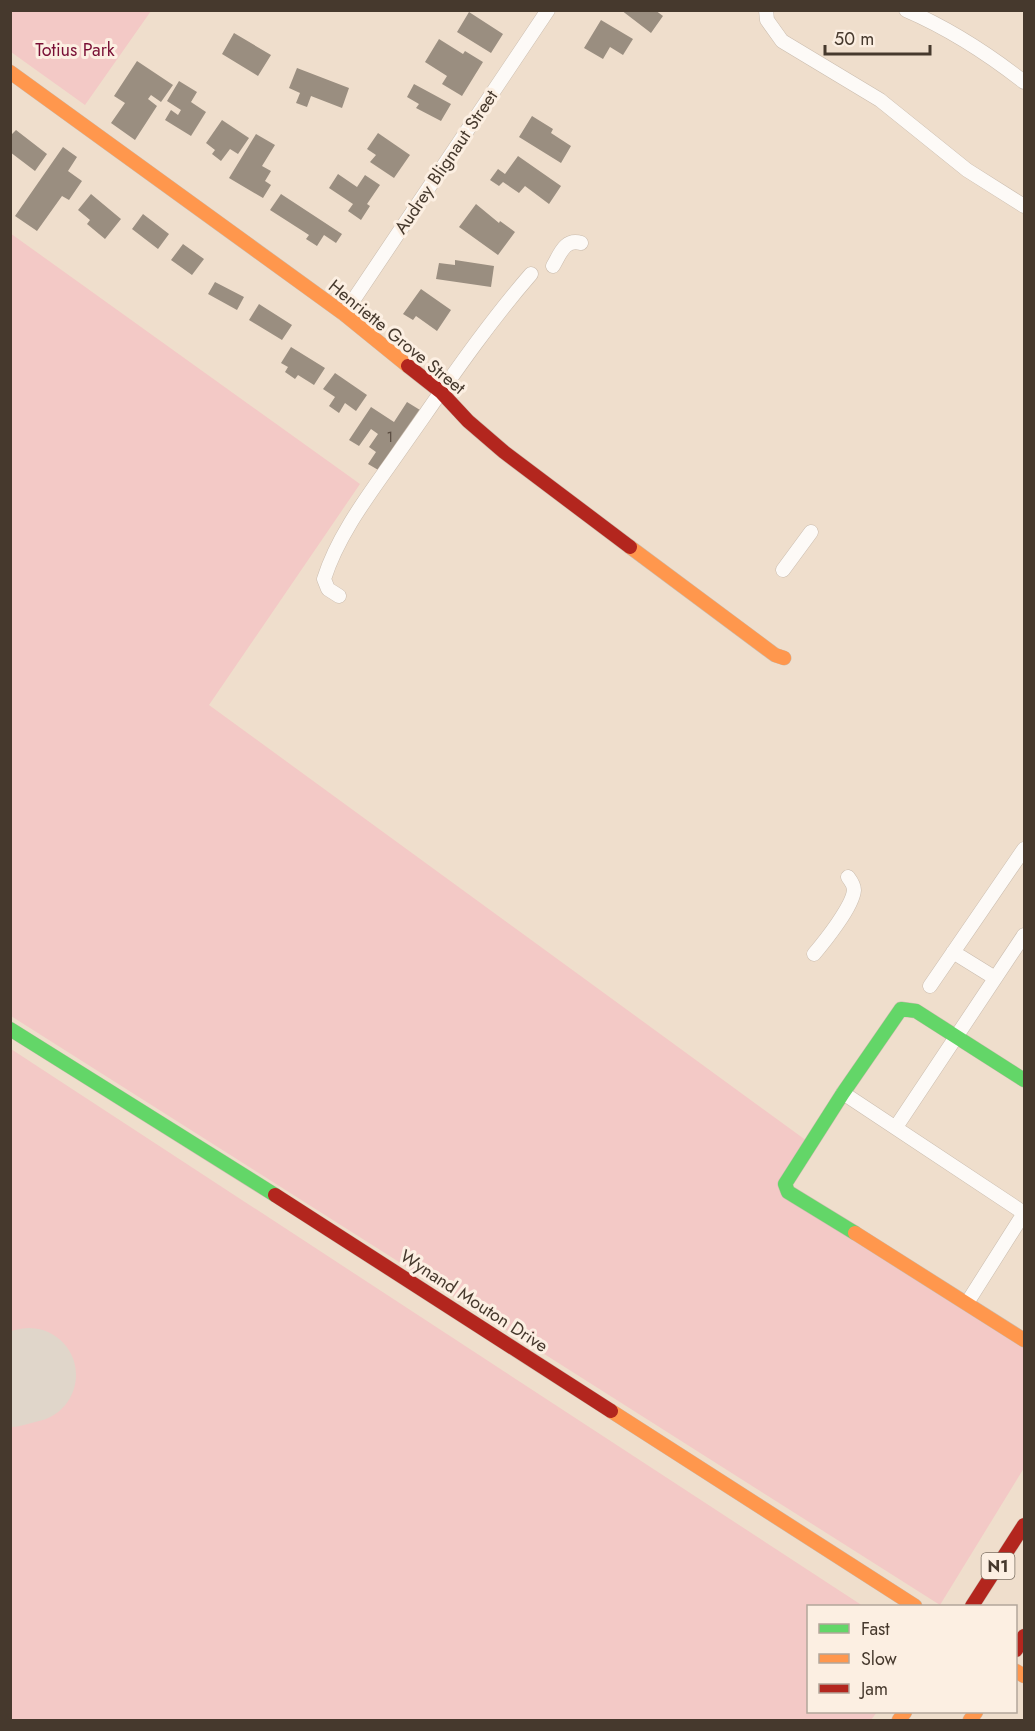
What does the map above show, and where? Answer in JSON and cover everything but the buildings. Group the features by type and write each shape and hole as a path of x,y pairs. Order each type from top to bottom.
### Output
{"main road":[{"name":"Henriette Grove Street","path":"10,72 344,314 441,392 468,421 504,452 775,655 784,658"},
{"path":"1024,1080 916,1011 904,1008 843,1093 786,1181 785,1187 794,1195 1024,1340"},
{"name":"Wynand Mouton Drive","path":"10,1029 317,1221 912,1605"},
{"name":"N1","path":"973,1605 1024,1525"}],"street":[{"name":"Audrey Blignaut Street","path":"344,314 548,10"},
{"path":"766,10 767,20 782,41 880,100 967,170 1024,206"},
{"path":"906,10 959,35 1024,82"},
{"path":"553,266 568,243 572,241 581,243"},
{"path":"339,596 325,584 324,579 348,527 441,392 505,304 531,274"},
{"path":"783,570 811,532"},
{"path":"930,986 1024,849"},
{"path":"814,954 827,939 852,898 853,883 848,877"},
{"path":"896,1127 1024,935"},
{"path":"953,952 995,978"},
{"path":"843,1093 1024,1213 967,1303"}],"green space":[{"name":"Totius Park","path":"11,10 151,11 85,105 11,52"},
{"path":"10,233 360,484 209,705 807,1141 779,1186 1024,1341 1024,1468 940,1605 11,1016"},
{"path":"11,1049 861,1605 807,1605 807,1713 876,1713 871,1720 11,1720"}],"runway":[{"path":"10,1380 29,1375"}],"traffic: fast":[{"path":"855,1233 788,1192 785,1184 843,1093 901,1009 916,1011 1024,1080"},
{"path":"10,1029 275,1195"}],"traffic: slow":[{"path":"10,72 344,314 408,366"},
{"path":"630,547 775,655 784,658"},
{"path":"855,1233 1024,1340"},
{"path":"611,1411 913,1605"},
{"path":"1017,1672 1024,1676"},
{"path":"899,1720 904,1713"},
{"path":"970,1720 975,1713"}],"traffic: jam":[{"path":"408,366 441,392 468,421 504,452 630,547"},
{"path":"275,1195 611,1411"},
{"path":"973,1605 1024,1525"},
{"path":"1017,1648 1024,1636"}]}
